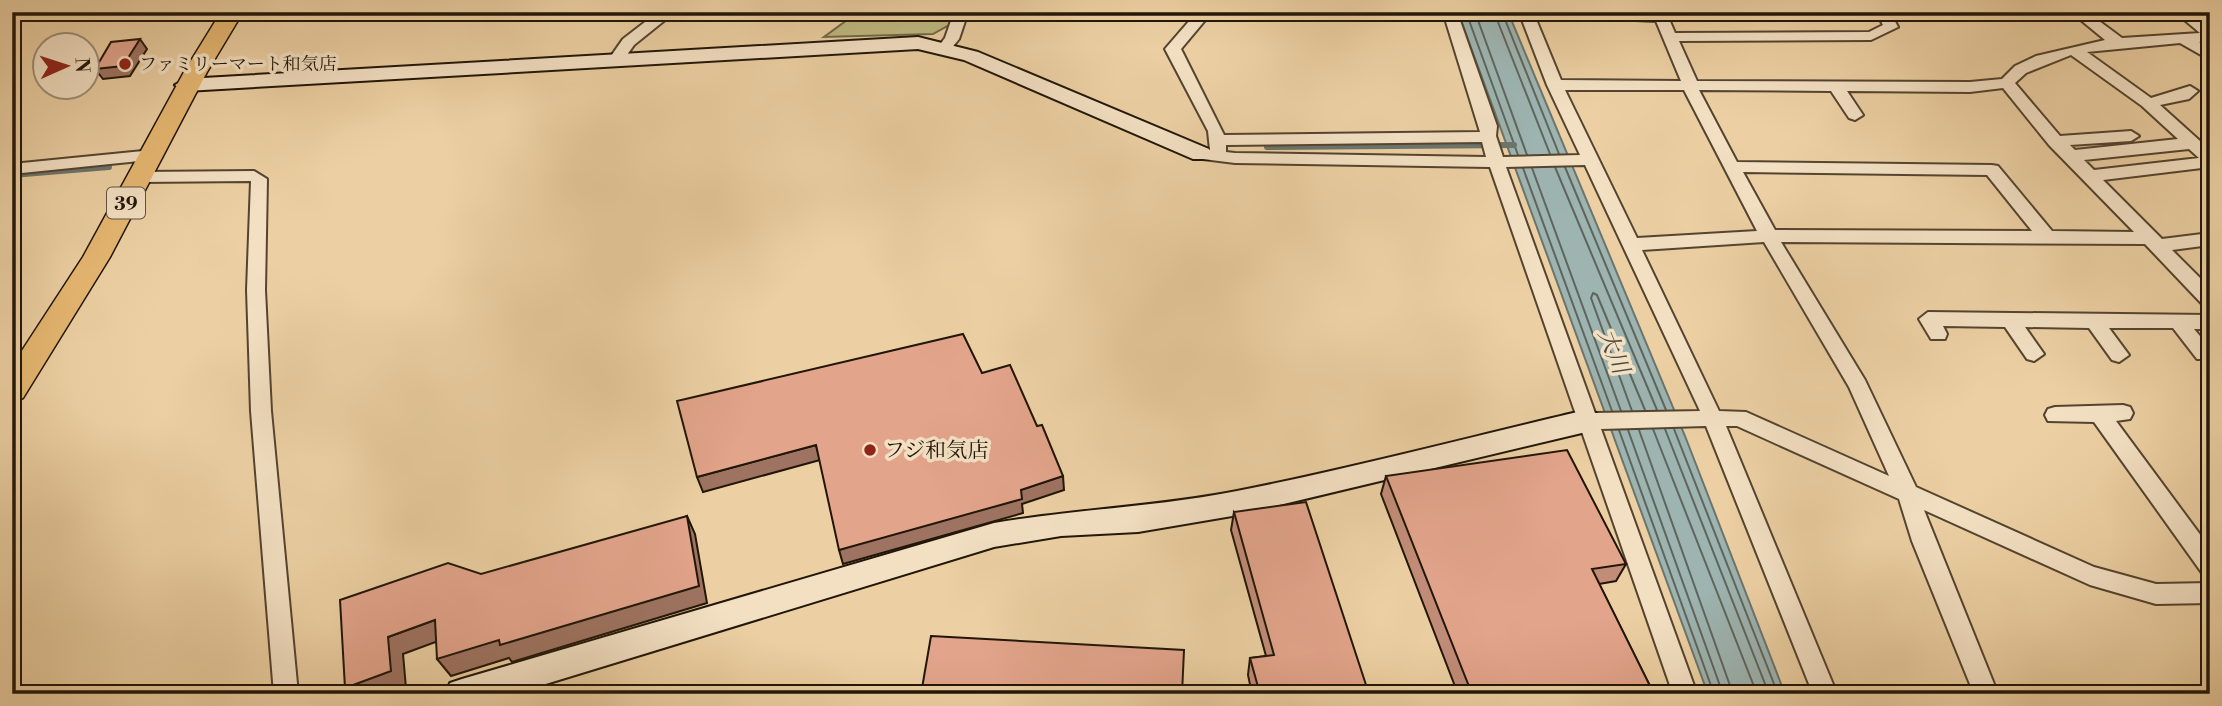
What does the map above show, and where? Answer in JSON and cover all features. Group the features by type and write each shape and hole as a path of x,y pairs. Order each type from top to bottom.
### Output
{"main road":[{"name":"39","path":"12,390 93,263 147,166 186,85 232,12"}],"street":[{"path":"617,58 628,42 668,12"},
{"path":"945,47 953,40 961,12"},
{"path":"1205,12 1173,49 1204,105 1212,150"},
{"path":"1450,12 1489,126 1494,151 1685,694"},
{"path":"1526,12 1587,160 1629,245 1825,694"},
{"path":"1670,37 1871,36 1891,27 1884,12"},
{"path":"2078,12 2117,42"},
{"path":"2182,12 2210,35"},
{"path":"1593,15 1660,14 1693,96 1734,167 1769,236 1858,385 1908,494 1923,541 1986,694"},
{"path":"1555,85 1970,87 2007,83 2019,67 2075,51 2117,42 2210,35"},
{"path":"2182,37 2210,56"},
{"path":"186,85 898,42 945,47 1212,150 1494,151 1587,160"},
{"path":"2075,51 2148,103 2210,161"},
{"path":"2007,83 2055,141 2153,242 2201,284 2210,300"},
{"path":"1836,87 1855,115"},
{"path":"2148,103 2183,96 2190,91"},
{"path":"2055,141 2131,136"},
{"path":"1212,150 1457,139 1494,151"},
{"path":"2070,156 2192,143"},
{"path":"2089,176 2210,161"},
{"path":"12,169 147,166 254,176 260,180 256,290 261,411 286,694"},
{"path":"1734,167 1993,170 2048,239"},
{"path":"1629,245 1769,236 2153,242 2210,239"},
{"path":"1938,334 1928,319 2210,322"},
{"path":"2010,320 2034,354"},
{"path":"2094,321 2119,355"},
{"path":"2178,322 2204,354"},
{"path":"2055,415 2123,413"},
{"path":"2100,414 2210,566"},
{"path":"463,694 994,535 1061,524 1138,520 1238,503 1591,421 1739,418 1767,428 1908,494 2126,588 2156,594 2210,593"}],"shaded area":[{"path":"858,12 952,12 949,25 933,34 824,37"}],"water":[{"name":"大川","path":"1458,12 1508,12 1685,436 1785,694 1708,694"}],"building":[{"path":"140,39 123,66 102,68 102,57 111,42"},
{"name":"フジ和気店","path":"963,334 982,373 1010,365 1037,426 1042,425 1063,476 1021,490 1022,499 839,550 816,445 697,477 677,401"},
{"path":"1567,450 1626,564 1592,569 1654,694 1472,694 1386,476"},
{"path":"1306,502 1369,694 1260,694 1250,658 1274,655 1234,512"},
{"path":"687,516 699,586 500,645 499,640 437,659 435,620 388,637 391,671 345,688 340,600 448,563 481,574"},
{"path":"931,636 1184,650 1182,694 921,694"}],"waterway":[{"path":"1267,147 1514,145"},
{"path":"12,175 109,167"}],"place":[{"name":"ファミリーマート和気店","path":"125,64"},
{"name":"フジ和気店","path":"870,450"}]}
